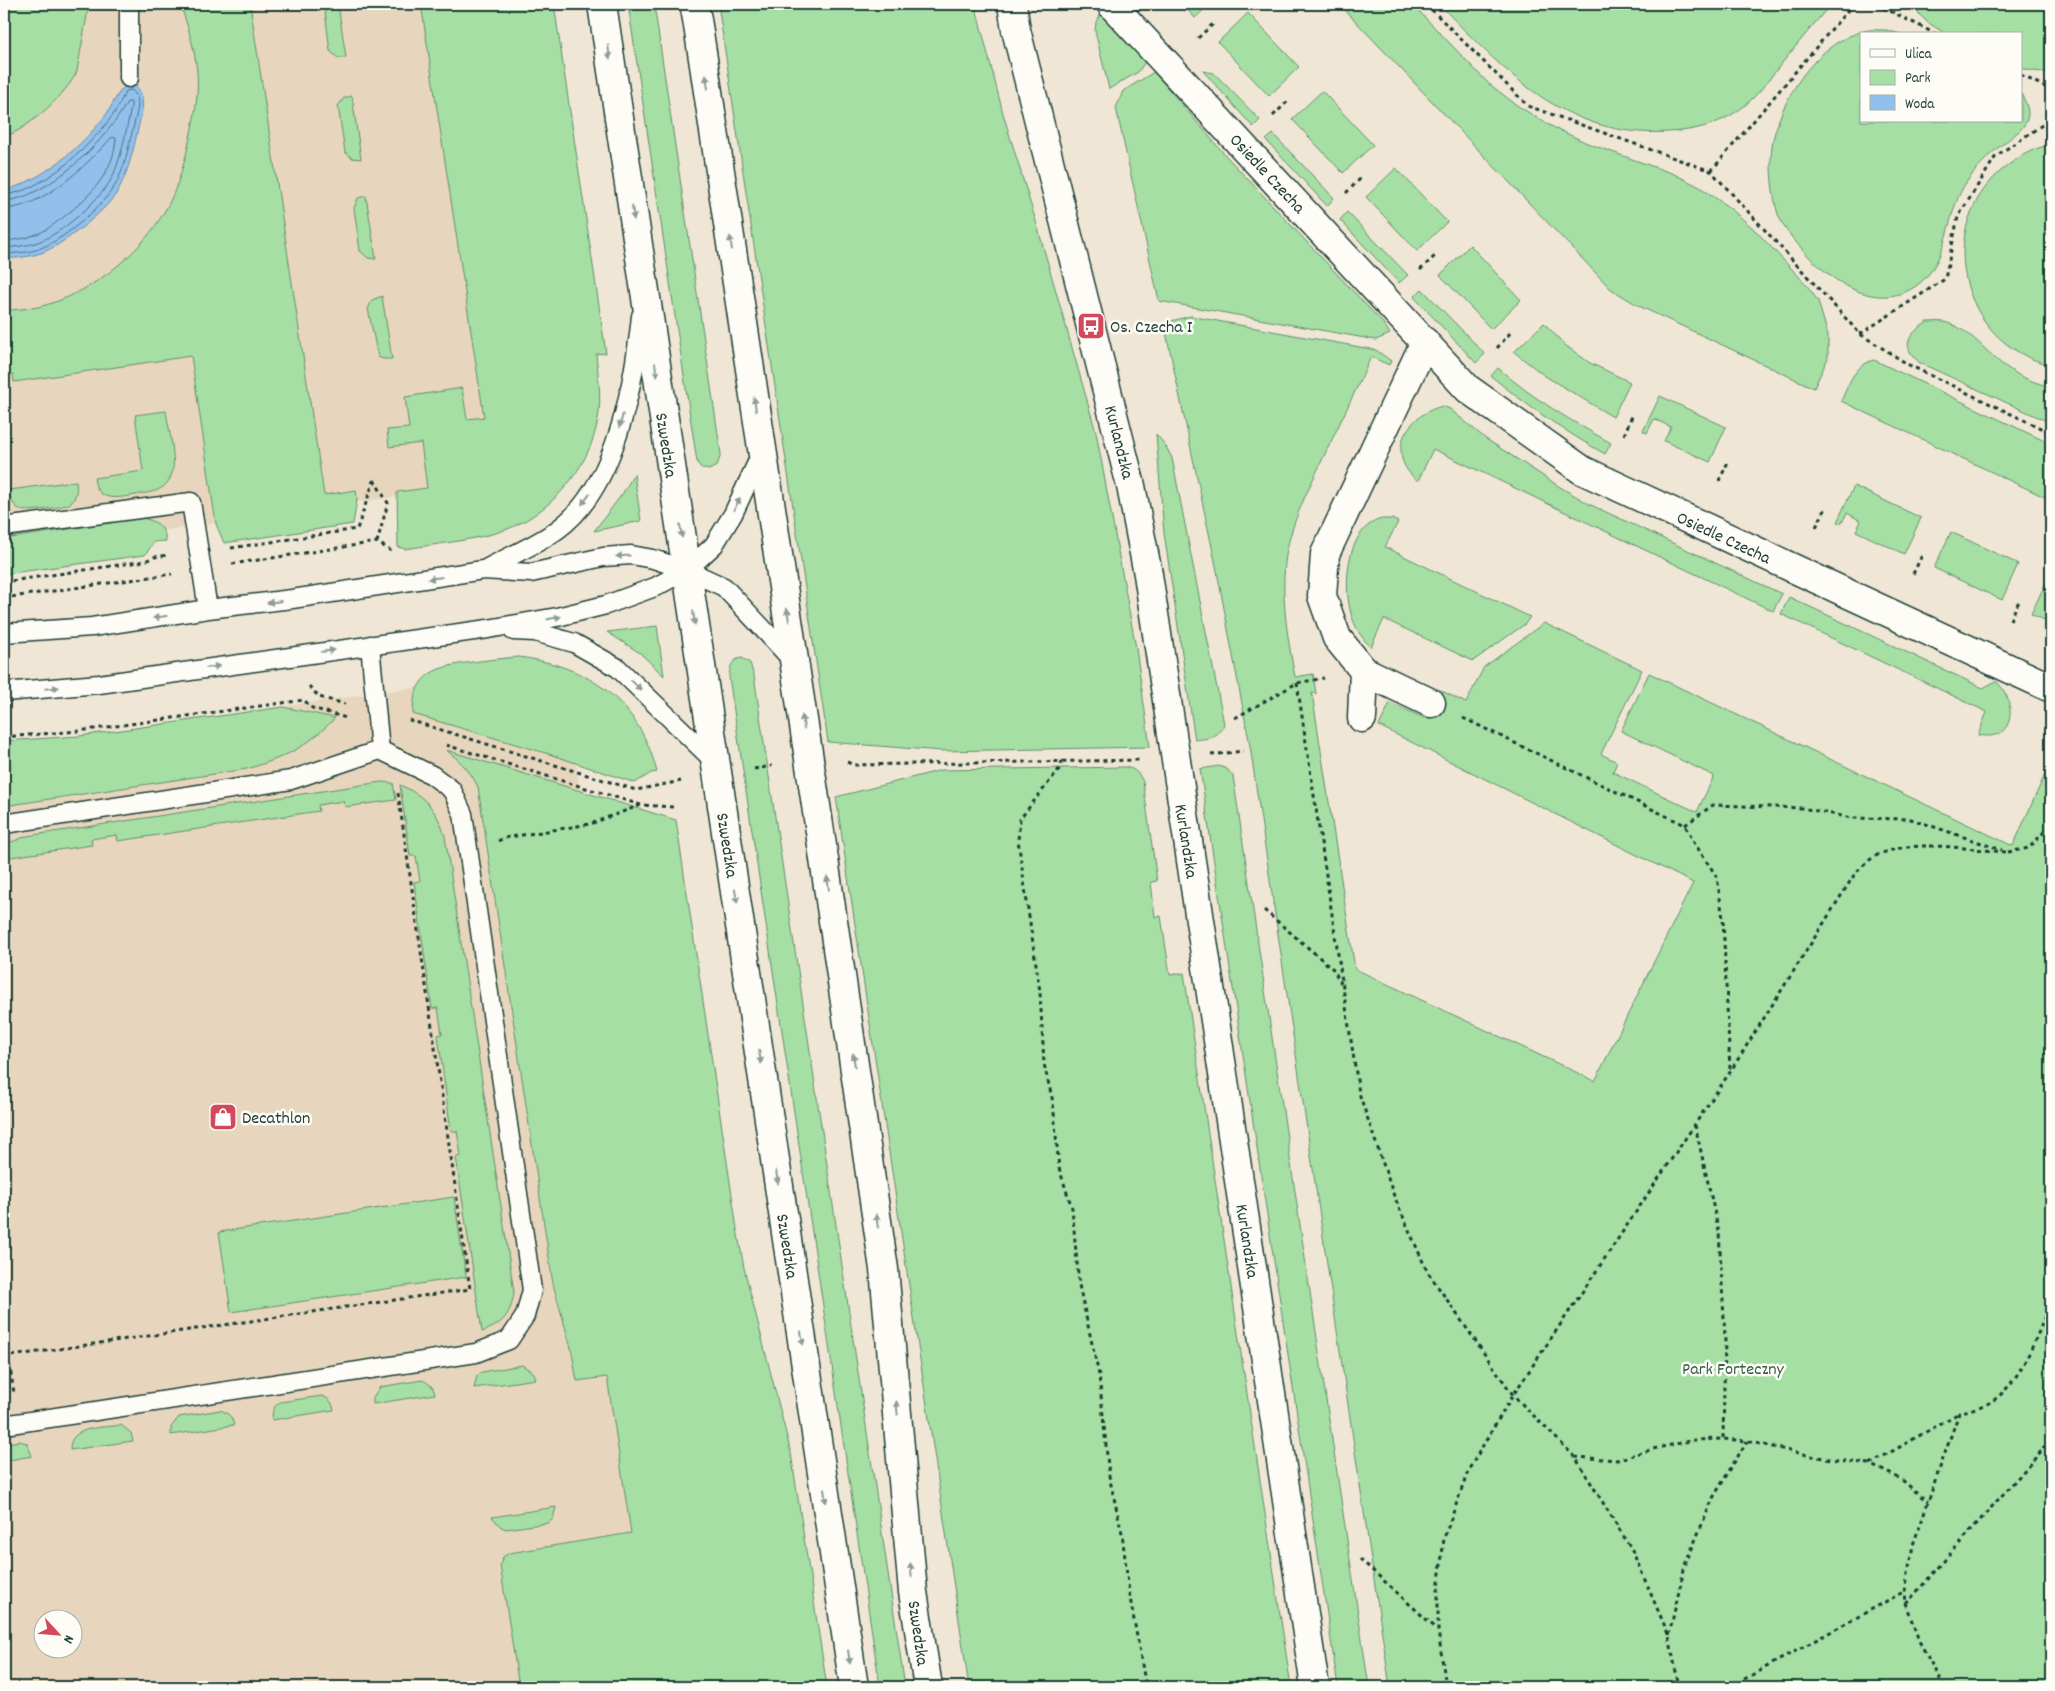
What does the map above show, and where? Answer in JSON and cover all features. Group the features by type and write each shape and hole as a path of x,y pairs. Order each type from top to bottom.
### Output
{"street":[{"name":"Szwedzka","path":"602,4 854,1687"},
{"name":"Szwedzka","path":"694,4 698,19 795,663 884,1269 913,1592 928,1687"},
{"name":"Kurlandzka","path":"1012,4 1016,30 1131,486 1146,564 1315,1687"},
{"name":"Osiedle Czecha","path":"1111,4 1468,389 1582,470 2051,688"},
{"path":"1425,342 1325,554 1322,596 1337,638 1364,671 1431,703"},
{"path":"1362,718 1364,671"}],"lane":[{"path":"129,4 129,78"},
{"path":"483,570 558,530 590,496 610,457 628,393 639,334 644,288"},
{"path":"4,692 100,684 488,629 557,617 606,605 655,587 687,570 714,545 733,514 762,452"},
{"path":"4,527 191,502 208,609"},
{"path":"4,633 92,627 208,609 292,600 483,570 531,573 603,557 631,555 653,559 687,570 724,587 795,663"},
{"path":"488,629 535,632 574,643 618,668 716,768"},
{"path":"370,645 376,710 386,753"},
{"path":"4,824 291,780 386,753 432,775 452,790 463,814 532,1290 525,1316 509,1340 476,1353 4,1425"}],"path":[{"path":"1426,4 1528,106 1711,171 1860,334 1909,365 2051,434"},
{"path":"1711,171 1853,4"},
{"path":"1876,4 1932,32"},
{"path":"1198,38 1214,23"},
{"path":"2022,76 2051,90"},
{"path":"1273,116 1289,100"},
{"path":"1860,334 1945,279 1958,218 1996,156 2051,119"},
{"path":"1346,192 1362,177"},
{"path":"1420,270 1436,255"},
{"path":"1497,348 1510,333"},
{"path":"1624,435 1632,416"},
{"path":"1719,481 1728,462"},
{"path":"374,480 388,503 377,542"},
{"path":"1816,528 1826,508"},
{"path":"1913,574 1923,553"},
{"path":"2010,620 2020,599"},
{"path":"1235,718 1297,683 1364,671"},
{"path":"1297,683 1359,1093 1394,1196 1427,1271 1513,1396 1575,1457 1632,1550 1669,1636 1679,1687"},
{"path":"301,688 311,686 319,697 376,710 636,790 716,768 809,760 830,756 854,765 1144,760"},
{"path":"1431,703 1685,825 1695,844 1717,876 1722,919 1730,1072"},
{"path":"1207,756 1243,751"},
{"path":"4,1357 470,1289 386,753"},
{"path":"1062,761 1060,768 1020,819 1018,840 1040,992 1044,1064 1053,1102 1059,1168 1072,1208 1079,1285 1099,1374 1109,1476 1122,1533 1129,1592 1146,1687"},
{"path":"470,858 504,838 590,824 641,805"},
{"path":"1685,825 1714,805 1802,808 1852,818 1911,819 2008,852"},
{"path":"1446,1687 1438,1630 1438,1590 1444,1538 1469,1470 1513,1396 1730,1072 1856,872 1874,858 1896,850 1920,846 2008,852 2028,848 2051,826"},
{"path":"1264,910 1333,969 1343,985"},
{"path":"1695,1124 1719,1232 1725,1336 1723,1439"},
{"path":"1869,1464 1959,1413 1990,1402 2012,1382 2028,1358 2051,1301"},
{"path":"1944,1687 1919,1641 1906,1604 1905,1591 1913,1545 1959,1413"},
{"path":"1575,1457 1617,1460 1653,1449 1694,1440 1723,1439 1747,1441 1816,1457 1869,1464 1901,1479 1928,1502"},
{"path":"1906,1604 2051,1440"},
{"path":"1669,1636 1685,1565 1713,1498 1747,1441"},
{"path":"1360,1559 1438,1630"},
{"path":"1730,1687 1905,1591"}],"shaded area":[{"path":"4,4 424,4 496,482 4,554"},
{"path":"562,666 636,1184 635,1264 698,1687 4,1687 4,747"}],"green space":[{"path":"4,4 89,4 77,71 72,80 46,110 24,127 4,137"},
{"path":"180,4 250,4 324,495 356,490 357,500 353,524 224,543 216,524 191,356 14,382 13,374 4,376 4,311 38,307 58,301 79,292 98,280 134,251 162,216 172,197 187,149 197,93 195,56 190,33"},
{"path":"324,4 338,4 346,58 338,58 330,51"},
{"path":"421,4 554,4 606,353 596,354 600,403 593,438 586,456 576,473 550,503 517,525 499,532 464,540 405,549 398,547 397,492 427,488 421,443 389,447 387,430 409,428 405,397 462,388 467,419 484,417"},
{"path":"628,4 654,4 721,454 717,466 709,470 701,468 697,462"},
{"path":"718,4 975,4 1004,117 1096,432 1136,648 1150,747 941,751 828,742"},
{"path":"1182,4 1210,4 1195,18"},
{"path":"1339,4 1412,4 1489,84 1518,106 1549,125 1587,143 1674,174 1700,187 1731,209 1755,230 1806,284 1818,301 1828,335 1828,358 1814,388 1639,306 1611,289"},
{"path":"1439,4 1831,4 1745,106 1723,120 1696,129 1668,132 1632,131 1598,124 1568,112 1540,96 1513,76"},
{"path":"1915,4 2051,4 2051,73 2022,68 2022,32 1943,32 1927,22 1919,14"},
{"path":"1102,12 1145,62 1138,72 1109,89 1095,31 1096,22"},
{"path":"1248,13 1299,67 1269,96 1218,42"},
{"path":"1886,30 1894,32 1861,32"},
{"path":"1860,32 1860,122 2022,122 2022,96 2028,112 2027,119 2019,131 1990,155 1968,180 1960,193 1936,264 1916,286 1900,294 1884,296 1868,294 1853,289 1824,271 1812,260 1784,226 1777,211 1773,192 1771,161 1773,141 1780,116 1797,84 1807,70 1819,57 1848,37"},
{"path":"1203,71 1214,73 1260,120 1253,127"},
{"path":"1154,72 1226,156 1383,323 1390,334 1376,340 1159,301 1116,108 1123,91"},
{"path":"1322,91 1373,145 1343,173 1292,119"},
{"path":"352,96 361,159 352,158 345,152 338,106 344,98"},
{"path":"1273,134 1334,198 1327,206 1266,140"},
{"path":"2051,145 2051,365 2020,353 1995,333 1977,308 1966,279 1963,249 1969,219 1983,190 2007,166 2017,159 2028,152"},
{"path":"1396,168 1447,222 1417,251 1366,197"},
{"path":"366,196 376,259 368,258 360,251 354,208 358,198"},
{"path":"1347,212 1408,275 1399,283 1340,220"},
{"path":"1470,245 1521,300 1491,329 1440,275"},
{"path":"1422,289 1485,354 1476,363 1414,297"},
{"path":"382,296 392,359 378,357 368,309 372,300"},
{"name":"Park Forteczny","path":"1190,316 1376,350 1391,361 1389,365 1371,357 1300,508 1287,549 1284,577 1286,620 1295,677 1313,674 1316,694 1312,693 1355,969 1595,1081 1693,883 1379,726 1390,703 1424,718 1438,689 1466,703 1484,667 1544,623 1642,670 1601,754 1617,762 1613,772 1697,812 1714,776 1621,731 1649,673 2013,846 2051,761 2051,1687 1390,1687 1250,746 1216,566 1164,323"},
{"path":"1928,322 1942,322 1954,325 1971,336 2014,372 2029,380 2051,387 2051,423 1920,363 1910,351 1908,345 1912,335"},
{"path":"1544,323 1565,345 1590,363 1630,382 1613,417 1545,376 1514,352"},
{"path":"1874,360 2051,444 2051,500 1841,401 1857,371 1867,362"},
{"path":"1498,368 1552,408 1611,443 1605,454 1546,418 1518,398 1491,376"},
{"path":"1660,396 1726,427 1710,462 1664,441 1671,427 1654,419 1647,433 1643,431"},
{"path":"1443,406 1450,409 1486,439 1591,505 1782,594 1773,611 1433,449 1418,481 1408,470 1402,459 1401,448 1404,436 1419,417 1430,410"},
{"path":"166,411 172,444 173,470 165,485 147,493 115,498 99,492 94,478 143,471 135,415"},
{"path":"1156,434 1172,458 1224,724 1216,735 1205,739 1195,740 1164,533"},
{"path":"634,474 641,521 594,531 623,493"},
{"path":"76,481 75,495 71,503 46,509 21,510 11,499 9,490"},
{"path":"1854,486 1921,518 1904,554 1856,531 1861,521 1847,513 1841,524 1837,522"},
{"path":"141,518 151,520 158,525 164,531 166,541 154,542 145,555 4,574 4,539"},
{"path":"1382,519 1392,519 1398,522 1385,547 1530,617 1525,624 1473,661 1384,619 1371,647 1359,632 1351,614 1347,588 1348,573 1354,545 1361,533 1370,524"},
{"path":"1951,532 2018,564 2002,600 1934,568"},
{"path":"2048,578 2051,579 2051,623 2031,614"},
{"path":"1789,597 1983,688 1996,681 2008,699 2010,719 2006,727 2000,733 1991,736 1978,735 1987,712 1781,614"},
{"path":"657,626 664,676 640,653 607,632"},
{"path":"519,657 568,669 589,679 607,691 624,707 638,725 649,747 657,772 651,773 635,783 549,754 413,714 417,689 422,680 429,674 448,666"},
{"path":"742,658 750,663 754,676 905,1687 880,1687 729,677 733,662"},
{"path":"283,707 335,718 314,737 295,750 284,756 247,769 4,806 4,741 79,736"},
{"path":"446,750 676,820 737,1229 744,1268 791,1453 827,1687 519,1687 500,1565 503,1557 509,1553 631,1533 607,1377 577,1381 571,1348 553,1284 478,787 464,766"},
{"path":"1219,766 1227,769 1233,776 1369,1687 1338,1687 1200,769"},
{"path":"1126,767 1136,772 1143,782 1157,881 1151,882 1155,917 1161,916 1170,975 1184,973 1291,1687 969,1687 836,797 942,770"},
{"path":"381,782 393,783 396,800 345,807 343,801 318,805 319,811 118,841 117,835 91,839 92,845 4,858 4,845 27,836"},
{"path":"400,785 409,789 429,805 434,811 445,836 514,1292 511,1307 505,1318 495,1326 482,1332 456,1157 461,1156 457,1131 451,1131 438,1035 442,1034 438,1008 432,1009 414,882 420,881 416,856 410,856"},
{"path":"454,1197 466,1277 231,1312 219,1232"},
{"path":"522,1365 534,1373 536,1379 474,1388 477,1376 482,1372"},
{"path":"422,1380 430,1385 435,1394 373,1404 373,1397 380,1387"},
{"path":"322,1396 330,1401 334,1410 272,1420 273,1410 280,1402"},
{"path":"220,1410 230,1416 234,1425 171,1435 171,1427 179,1417"},
{"path":"121,1425 131,1433 133,1441 70,1450 71,1442 81,1432 88,1429"},
{"path":"19,1441 27,1443 32,1456 4,1461 4,1444"},
{"path":"556,1507 553,1519 548,1523 506,1529 501,1527 492,1517"}],"water":[{"path":"127,85 135,85 139,90 142,100 141,117 130,162 116,194 93,219 50,249 23,257 4,259 4,191 47,171 72,151 105,116 117,95"}],"place":[{"name":"Os. Czecha I","path":"1091,326"},
{"name":"Decathlon","path":"223,1117"}]}
